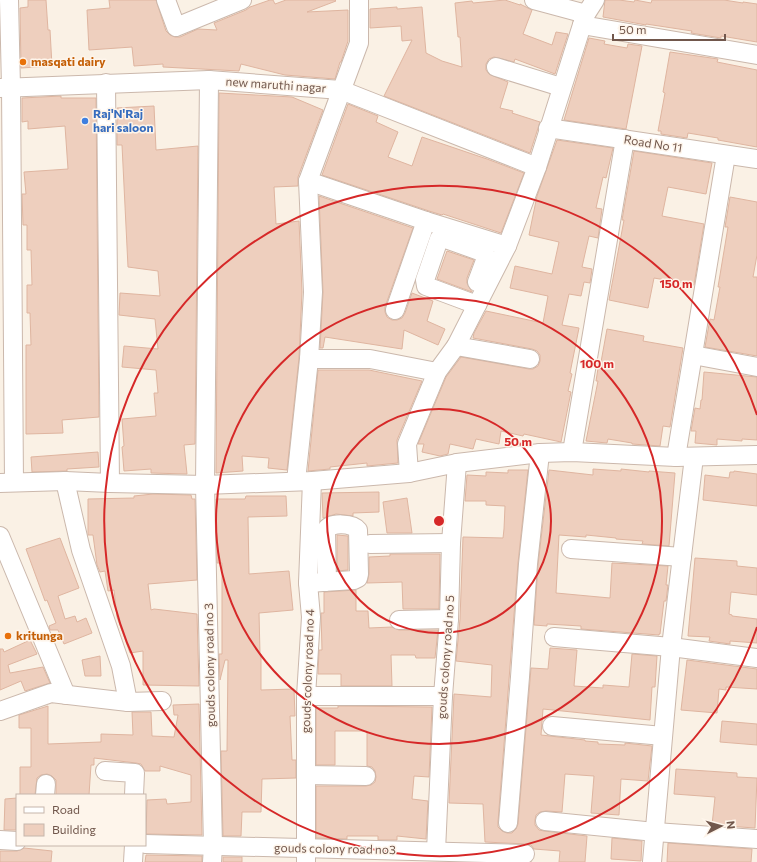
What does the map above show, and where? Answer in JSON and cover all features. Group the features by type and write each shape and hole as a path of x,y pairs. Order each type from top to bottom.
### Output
{"street":[{"path":"9,0 6,87 7,483 65,481 205,485 304,481 409,473 457,463 540,453 572,452 685,457 757,455"},
{"path":"166,0 176,27 242,0"},
{"path":"363,0 359,43 308,181 426,221 479,244 486,258 473,303 456,346 438,372 407,444 409,473"},
{"path":"534,0 757,55"},
{"path":"473,303 507,246 537,167 561,87 588,13"},
{"path":"496,67 561,87"},
{"name":"new maruthi nagar","path":"6,87 209,80 342,90 537,167"},
{"name":"gouds colony road no 3","path":"209,80 205,485 212,854"},
{"path":"106,83 110,483"},
{"name":"Road No 11","path":"548,128 757,159"},
{"path":"572,452 625,139"},
{"path":"652,862 671,647 682,557 685,457 693,355 726,155"},
{"name":"gouds colony road no 4","path":"306,855 306,696 311,617 308,583 318,552 304,481 313,292 308,181"},
{"path":"395,310 426,221"},
{"path":"473,303 426,286 425,280 439,239 443,238 479,244 507,246"},
{"path":"456,346 530,359"},
{"path":"693,355 757,367"},
{"path":"309,359 370,358 438,372"},
{"path":"508,823 528,564 540,453"},
{"name":"gouds colony road no 5","path":"436,851 443,696 449,619 451,543 457,463"},
{"path":"65,481 81,550 121,666 128,702"},
{"path":"308,583 327,582 358,578 358,530 356,527 351,525 331,525 326,530 318,552 327,582"},
{"path":"0,536 66,695"},
{"path":"370,544 451,543"},
{"path":"571,549 682,557"},
{"path":"399,620 449,619"},
{"path":"554,637 671,647 757,658"},
{"path":"0,711 51,693 128,702 162,701"},
{"path":"306,696 443,696"},
{"path":"552,726 663,736"},
{"path":"105,771 135,773 134,794"},
{"path":"306,775 366,776"},
{"path":"544,821 655,832 757,839"},
{"path":"0,840 16,841"},
{"name":"gouds colony road no3","path":"146,844 212,854 407,856 436,851 524,854"},
{"path":"133,862 134,846"}],"building":[{"path":"28,0 46,0 48,30 50,30 52,66 21,68 20,8 28,7"},
{"path":"109,0 156,0 166,31 170,35 180,37 198,29 217,30 214,23 270,0 273,0 275,4 286,0 335,0 336,1 307,12 348,10 348,41 335,79 285,75 241,64 239,71 163,67 163,64 134,66 132,47 89,50 87,10 110,8"},
{"path":"505,0 520,4 532,10 523,34 552,45 556,32 568,34 555,74 515,59 514,62 494,57 489,59 486,64 486,70 489,74 508,82 500,108 513,111 512,113 540,122 530,153 384,96 412,40 402,41 401,26 370,28 370,9 422,7 426,53 442,61 462,67 460,37 458,37 455,3"},
{"path":"605,0 634,2 635,0 651,3 652,0 724,0 757,4 757,42 721,36 721,38 691,33 692,31 646,25 603,17"},
{"path":"589,38 605,41 604,44 627,48 628,44 642,46 626,129 564,120"},
{"path":"670,52 718,59 717,62 757,70 757,147 688,133 687,138 661,134 661,131 658,131 665,93 663,92"},
{"path":"219,93 292,97 323,110 298,177 298,186 274,187 276,224 299,221 302,292 299,358 287,470 268,468 269,458 242,456 243,471 216,473"},
{"path":"61,96 61,98 96,98 99,417 62,420 63,433 26,434 26,345 31,345 30,313 27,313 27,285 32,285 31,250 27,250 27,225 23,225 22,194 26,194 24,172 68,169 65,126 28,129 28,121 22,122 22,98"},
{"path":"348,104 378,116 376,122 398,132 388,157 412,166 422,137 524,173 501,233 443,214 429,211 322,175"},
{"path":"154,106 156,150 198,146 195,444 184,445 187,474 151,473 151,469 124,471 122,419 156,416 154,393 158,393 156,370 122,367 124,346 158,349 155,319 119,315 120,293 160,296 158,271 128,267 122,145 117,145 117,108"},
{"path":"557,140 613,148 606,178 603,177 596,208 602,209 598,238 589,236 582,267 592,269 590,283 584,282 581,296 569,294 562,325 579,328 570,373 572,374 568,391 571,392 561,442 501,431 499,444 476,439 473,449 450,444 448,454 440,456 422,452 424,444 418,444 446,377 461,357 529,369 533,369 538,366 540,355 537,351 473,338 474,333 486,311 543,323 548,296 510,288 515,266 552,274 559,242 529,235 537,196"},
{"path":"634,151 712,163 706,194 668,187 662,216 704,224 694,285 654,278 648,308 609,300 624,220 622,220"},
{"path":"319,196 413,228 385,307 385,312 387,317 392,320 402,318 412,293 433,301 427,321 445,329 438,345 404,330 402,349 325,337 323,348 320,348 323,292"},
{"path":"730,197 757,202 757,255 753,277 757,277 757,356 705,347 710,319 714,320 720,287 718,287 728,227 725,227"},
{"path":"447,251 474,260 467,278 467,283 472,292 437,279"},
{"path":"607,329 644,336 643,341 683,348 670,427 663,426 660,446 632,444 608,439 607,443 586,441 598,381 596,381 599,362 601,362"},
{"path":"318,370 369,370 422,381 397,440 398,463 367,466 367,463 308,471"},
{"path":"704,372 757,377 757,440 742,439 742,441 717,439 717,445 695,443 696,431 691,431 695,408 700,409 702,400"},
{"path":"98,452 99,467 67,469 67,471 32,472 31,457"},
{"path":"593,469 621,471 621,469 675,473 669,546 642,544 643,541 586,535 586,537 559,535 556,593 610,598 612,563 668,566 666,601 664,601 659,635 581,629 581,626 547,624 547,626 534,625 538,565 549,470 593,475"},
{"path":"508,470 528,470 518,563 498,822 498,827 502,831 512,833 518,824 531,668 548,669 550,648 577,650 574,686 603,688 603,685 629,687 632,654 657,656 655,687 652,687 650,720 543,709 541,735 598,742 598,744 625,745 625,743 652,746 648,781 621,779 619,815 591,813 594,776 565,774 562,812 546,811 540,812 536,815 535,825 539,830 587,836 585,862 559,862 560,851 534,849 531,845 526,844 485,842 483,804 449,803 454,694 491,697 492,665 456,661 460,619 463,537 503,538 504,529 505,506 486,505 486,501 465,501 467,475 486,476 486,472 508,473"},
{"path":"734,471 757,474 757,506 703,500 705,475 729,478 730,472"},
{"path":"379,492 379,512 353,513 353,516 336,514 323,518 322,493"},
{"path":"153,494 191,495 192,499 195,499 197,580 148,584 151,610 154,609 197,614 199,686 143,685 143,651 130,653 117,617 114,590 108,591 105,571 100,572 97,565 93,535 88,535 88,499 134,498 134,496"},
{"path":"246,496 286,496 287,516 248,517 249,574 289,571 293,610 259,613 261,690 294,689 295,716 290,716 292,760 296,760 296,778 262,779 261,812 242,812 241,836 223,836 221,751 227,751 228,660 225,660 220,680 219,654 222,654 222,563 217,563 216,499 245,499"},
{"path":"407,498 412,533 387,533 383,502"},
{"path":"337,535 348,536 348,570 337,571"},
{"path":"60,538 79,588 58,596 65,619 75,616 77,622 86,618 92,633 64,644 58,630 50,630 49,626 56,623 47,600 45,601 26,549"},
{"path":"390,554 440,554 439,609 403,609 402,582 367,583 369,574 369,557 390,556"},
{"path":"695,558 737,561 737,566 757,568 757,595 731,592 729,614 732,616 757,619 757,643 730,641 730,644 709,641 710,637 688,636"},
{"path":"356,590 356,611 368,611 369,628 392,627 399,630 438,630 435,658 416,658 415,655 391,655 392,686 341,686 341,674 318,674 319,650 322,650 321,613 324,613 324,592"},
{"path":"30,640 37,654 8,665 10,673 43,667 50,683 25,691 21,681 0,690 0,649 3,649 4,652"},
{"path":"100,656 101,676 85,676 82,660"},
{"path":"687,660 757,669 757,689 726,687 726,690 719,689 717,713 681,710"},
{"path":"199,704 202,835 146,834 147,800 166,799 167,804 191,802 191,775 160,766 160,771 145,771 141,764 94,758 94,765 91,765 89,794 56,794 56,780 47,774 41,775 37,778 35,794 20,794 20,767 31,767 31,728 19,728 19,715 48,706 48,744 101,742 101,734 133,735 132,712 151,712 152,736 174,737 178,715 174,715 173,705"},
{"path":"338,706 432,707 429,777 414,776 412,799 428,801 426,839 397,836 397,840 378,840 378,836 347,836 347,839 316,838 316,786 366,786 375,782 376,777 375,771 372,767 367,766 367,731 335,731 335,765 316,765 316,708 338,708"},
{"path":"722,721 757,724 757,745 720,742"},
{"path":"676,769 737,773 737,777 757,778 755,828 712,825 715,797 674,794"},
{"path":"16,798 16,830 4,830 5,799"},
{"path":"612,838 642,841 641,861 611,859"},
{"path":"668,843 752,849 751,862 667,862"},
{"path":"24,848 52,851 51,862 0,862 0,851 17,851"},
{"path":"146,855 202,856 202,862 145,862"},
{"path":"223,857 242,857 242,862 223,862"}],"place":[{"name":"masqati dairy","path":"23,62"},
{"name":"Raj'N'Raj hari saloon","path":"85,121"},
{"name":"kritunga","path":"8,636"}]}
